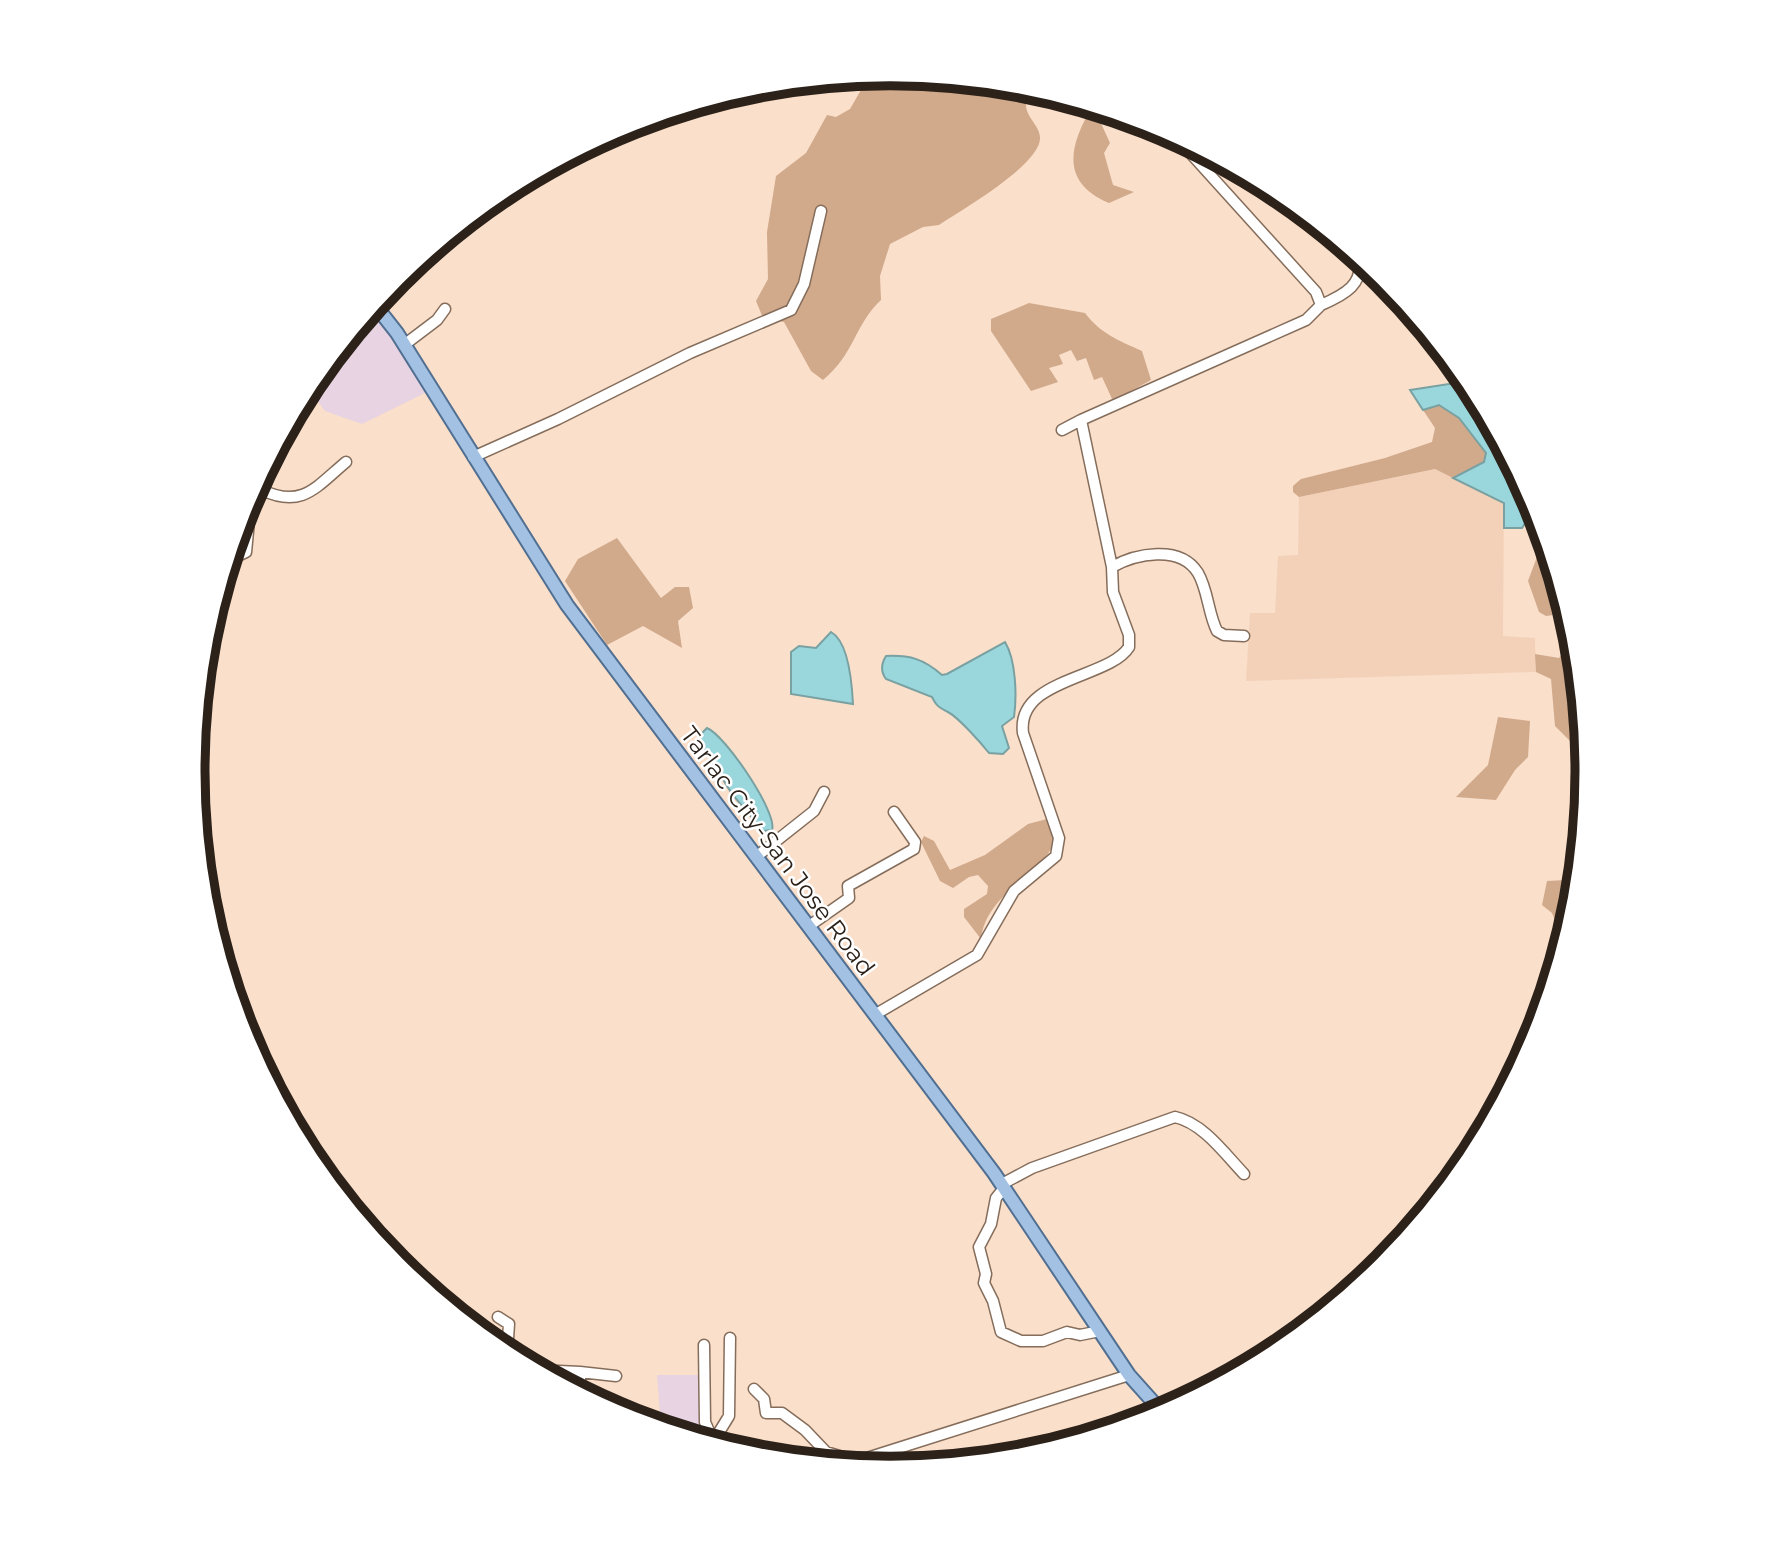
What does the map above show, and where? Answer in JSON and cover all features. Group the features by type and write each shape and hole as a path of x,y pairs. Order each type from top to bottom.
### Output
{"main road":[{"name":"Tarlac City-San Jose Road","path":"381,313 404,345 566,605 1003,1186 1129,1375 1154,1403"}],"street":[{"path":"1192,155 1316,292 1321,305"},
{"path":"473,457 558,419 705,346 791,310 804,284 821,211"},
{"path":"1062,430 1306,320 1321,305 1339,297 1358,281 1361,273"},
{"path":"404,345 437,320 445,309"},
{"path":"876,1014 977,955 1014,891 1058,852 1059,838 1033,765 1023,722 1034,704 1060,683 1114,660 1128,650 1130,640 1115,600 1112,567 1081,420"},
{"path":"265,491 283,499 302,496 346,462"},
{"path":"241,554 246,552 248,535"},
{"path":"1112,567 1144,555 1164,555 1187,563 1199,575 1216,631 1224,635 1244,636"},
{"path":"756,857 814,811 824,792"},
{"path":"809,926 849,898 848,886 915,849 915,842 894,812"},
{"path":"1100,1331 1080,1335 1067,1332 1042,1341 1021,1341 999,1329 993,1301 984,1283 986,1275 979,1247 992,1224 996,1198 1003,1186 1032,1168 1175,1117 1186,1119 1201,1130 1244,1174"},
{"path":"498,1317 509,1324 508,1340"},
{"path":"718,1434 729,1416 730,1338"},
{"path":"704,1345 705,1422 709,1432"},
{"path":"561,1371 616,1376"},
{"path":"580,1372 580,1382"},
{"path":"875,1456 1129,1375"},
{"path":"754,1389 764,1399 766,1413 782,1413 805,1430 828,1453"}],"shaded area":[{"path":"867,87 935,87 1029,100 1026,108 1040,137 1037,148 1028,160 981,198 939,225 923,227 890,244 880,276 881,300 865,319 842,360 823,380 811,371 784,322 763,318 756,301 768,279 767,232 776,176 806,153 827,115 836,117 850,109 861,90"},
{"path":"1087,115 1100,119 1110,143 1104,153 1113,185 1134,192 1109,203 1082,185 1076,174 1074,149"},
{"path":"1029,303 1085,313 1104,331 1142,351 1151,380 1113,401 1102,377 1094,380 1086,358 1077,361 1071,350 1059,355 1063,364 1049,368 1058,382 1031,391 991,331 991,319"},
{"path":"377,317 427,392 362,424 325,411 316,398"},
{"path":"1439,405 1459,418 1487,453 1484,462 1453,478 1435,469 1299,497 1293,492 1293,486 1301,479 1385,458 1432,442 1435,428 1423,410"},
{"path":"1435,469 1504,503 1503,636 1535,638 1536,672 1246,681 1250,613 1275,613 1278,556 1298,555 1299,497"},
{"path":"617,538 661,598 675,587 689,587 693,608 678,621 682,648 643,626 607,645 565,581 578,559"},
{"path":"1539,551 1557,614 1546,616 1539,612 1528,581"},
{"path":"1565,650 1575,746 1555,726 1551,679 1536,672 1535,654 1559,658"},
{"path":"1498,717 1530,721 1528,757 1515,770 1496,800 1456,797 1488,765"},
{"path":"1047,819 1053,838 1050,850 994,907 981,939 964,917 964,909 987,894 988,886 978,875 969,877 953,888 940,881 921,842 924,836 934,841 950,870 985,855 1028,824"},
{"path":"1567,880 1559,921 1555,920 1552,913 1542,905 1547,881"},
{"path":"657,1375 700,1375 702,1427 693,1427 660,1416"}],"water":[{"path":"1455,383 1484,428 1524,509 1528,519 1522,528 1504,528 1504,503 1453,478 1484,462 1486,453 1459,418 1439,405 1423,410 1410,390"},
{"path":"831,632 837,637 846,654 853,704 791,694 791,652 799,646 816,648"},
{"path":"1005,642 1015,678 1015,699 1014,717 1002,726 1009,748 1003,754 989,753 964,725 935,703 932,697 886,679 882,670 886,656 902,656 923,662 942,675 947,674"},
{"path":"707,728 726,744 759,792 772,821 772,830 763,831 732,794 699,741"}]}
